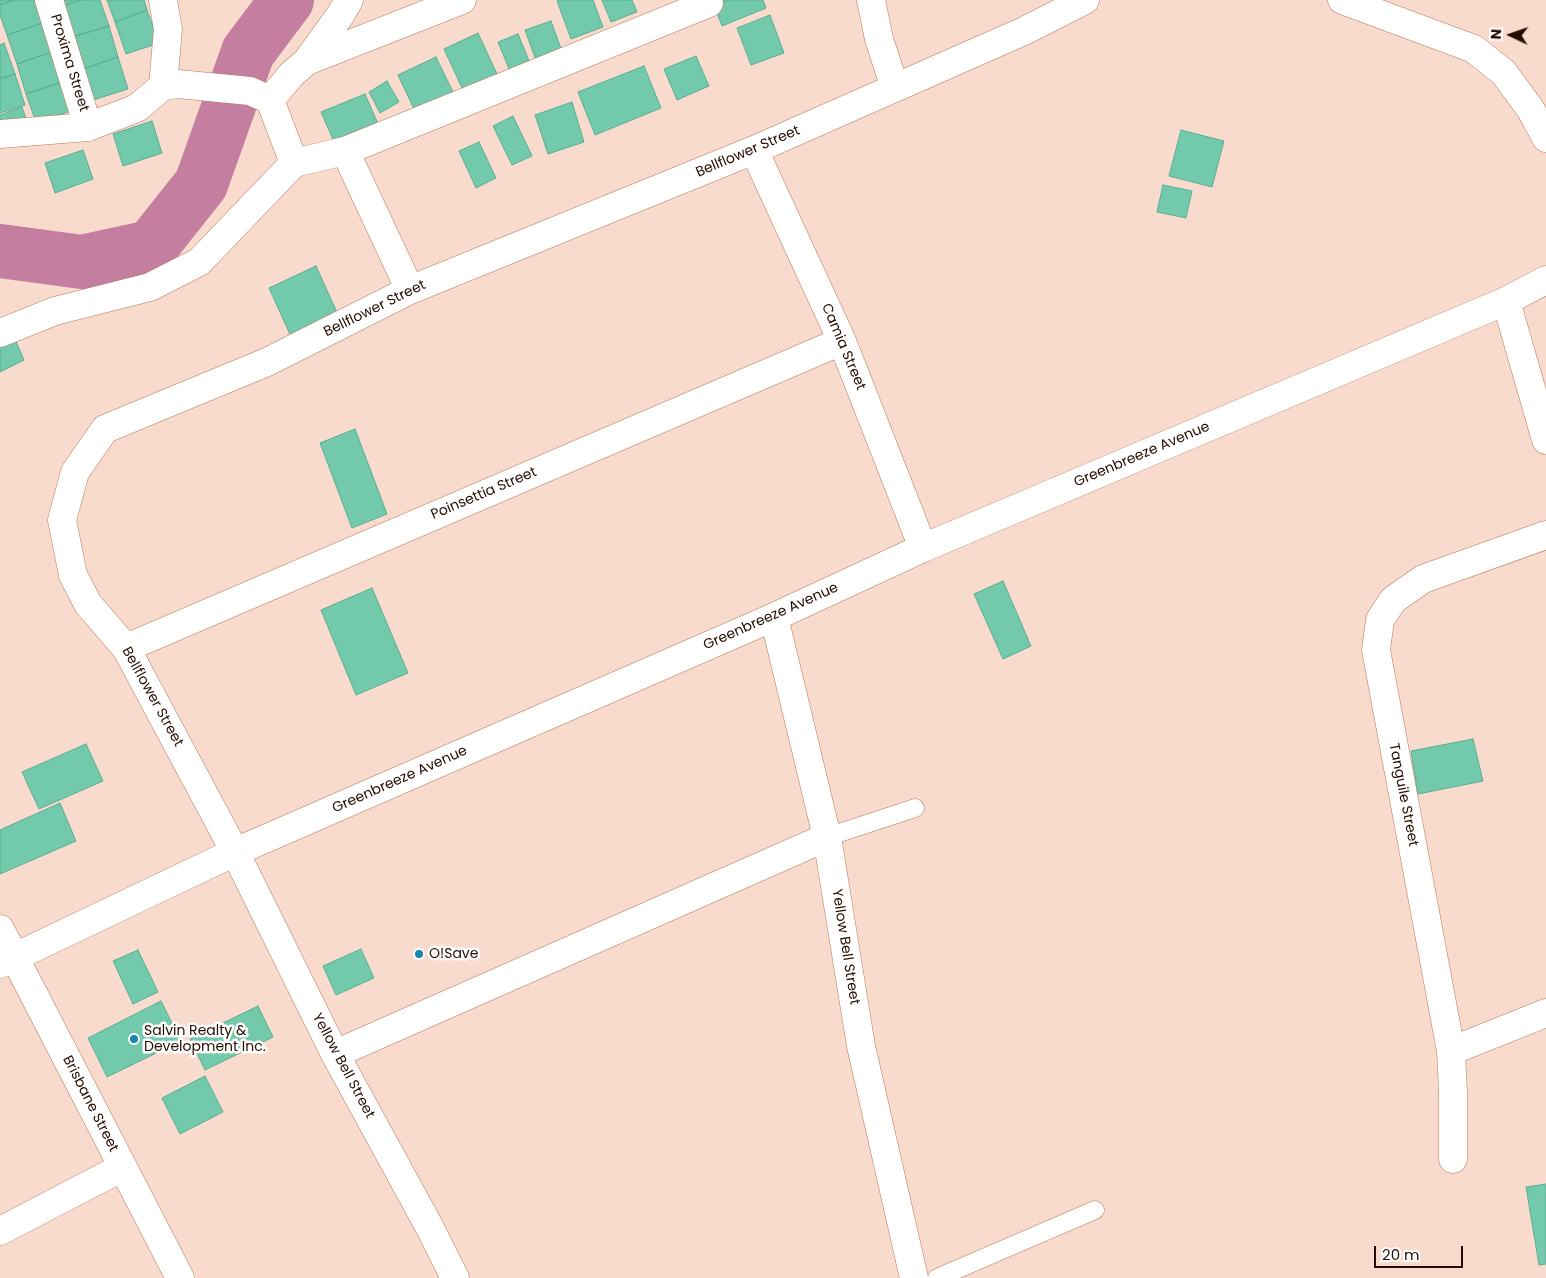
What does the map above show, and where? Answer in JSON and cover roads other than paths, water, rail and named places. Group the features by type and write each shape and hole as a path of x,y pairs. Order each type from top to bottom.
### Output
{"street":[{"name":"Proxima Street","path":"49,0 88,127"},
{"path":"163,0 168,29 170,85"},
{"path":"0,134 88,127 137,108 170,85 260,95 292,74 307,60 349,0"},
{"path":"307,60 462,0"},
{"path":"0,333 54,311 150,288 200,262 294,163 345,151 700,7 709,3 708,0"},
{"path":"871,0 879,39 895,88"},
{"name":"Bellflower Street","path":"235,852 126,648 88,604 73,575 62,520 75,472 105,429 267,362 410,290 754,150 1024,31 1085,0"},
{"path":"1342,0 1474,49 1504,73 1531,110 1546,138"},
{"path":"260,95 294,163"},
{"name":"Camia Street","path":"754,150 842,341 923,548"},
{"path":"345,151 410,290"},
{"name":"Greenbreeze Avenue","path":"7,960 235,852 774,617 923,548 1506,301 1546,280"},
{"path":"1506,301 1546,440"},
{"name":"Poinsettia Street","path":"126,648 842,341"},
{"name":"Tanguile Street","path":"1453,1159 1451,1051 1376,650 1380,620 1393,600 1423,579 1546,535"},
{"name":"Yellow Bell Street","path":"774,617 827,837 861,1046 914,1278"},
{"path":"335,1054 827,837"},
{"name":"Yellow Bell Street","path":"235,852 335,1054 430,1228 455,1278"},
{"name":"Brisbane Street","path":"0,929 7,960 123,1167 180,1278"},
{"path":"1451,1051 1546,1013"},
{"path":"0,1231 123,1167"}],"lane":[{"path":"827,837 915,808"},
{"path":"937,1278 1095,1210"}],"waterway":[{"path":"0,251 82,262 151,247 201,184 248,52 287,0"}],"place":[{"name":"O!Save","path":"419,954"},
{"name":"Salvin Realty & Development Inc.","path":"134,1039"}]}
